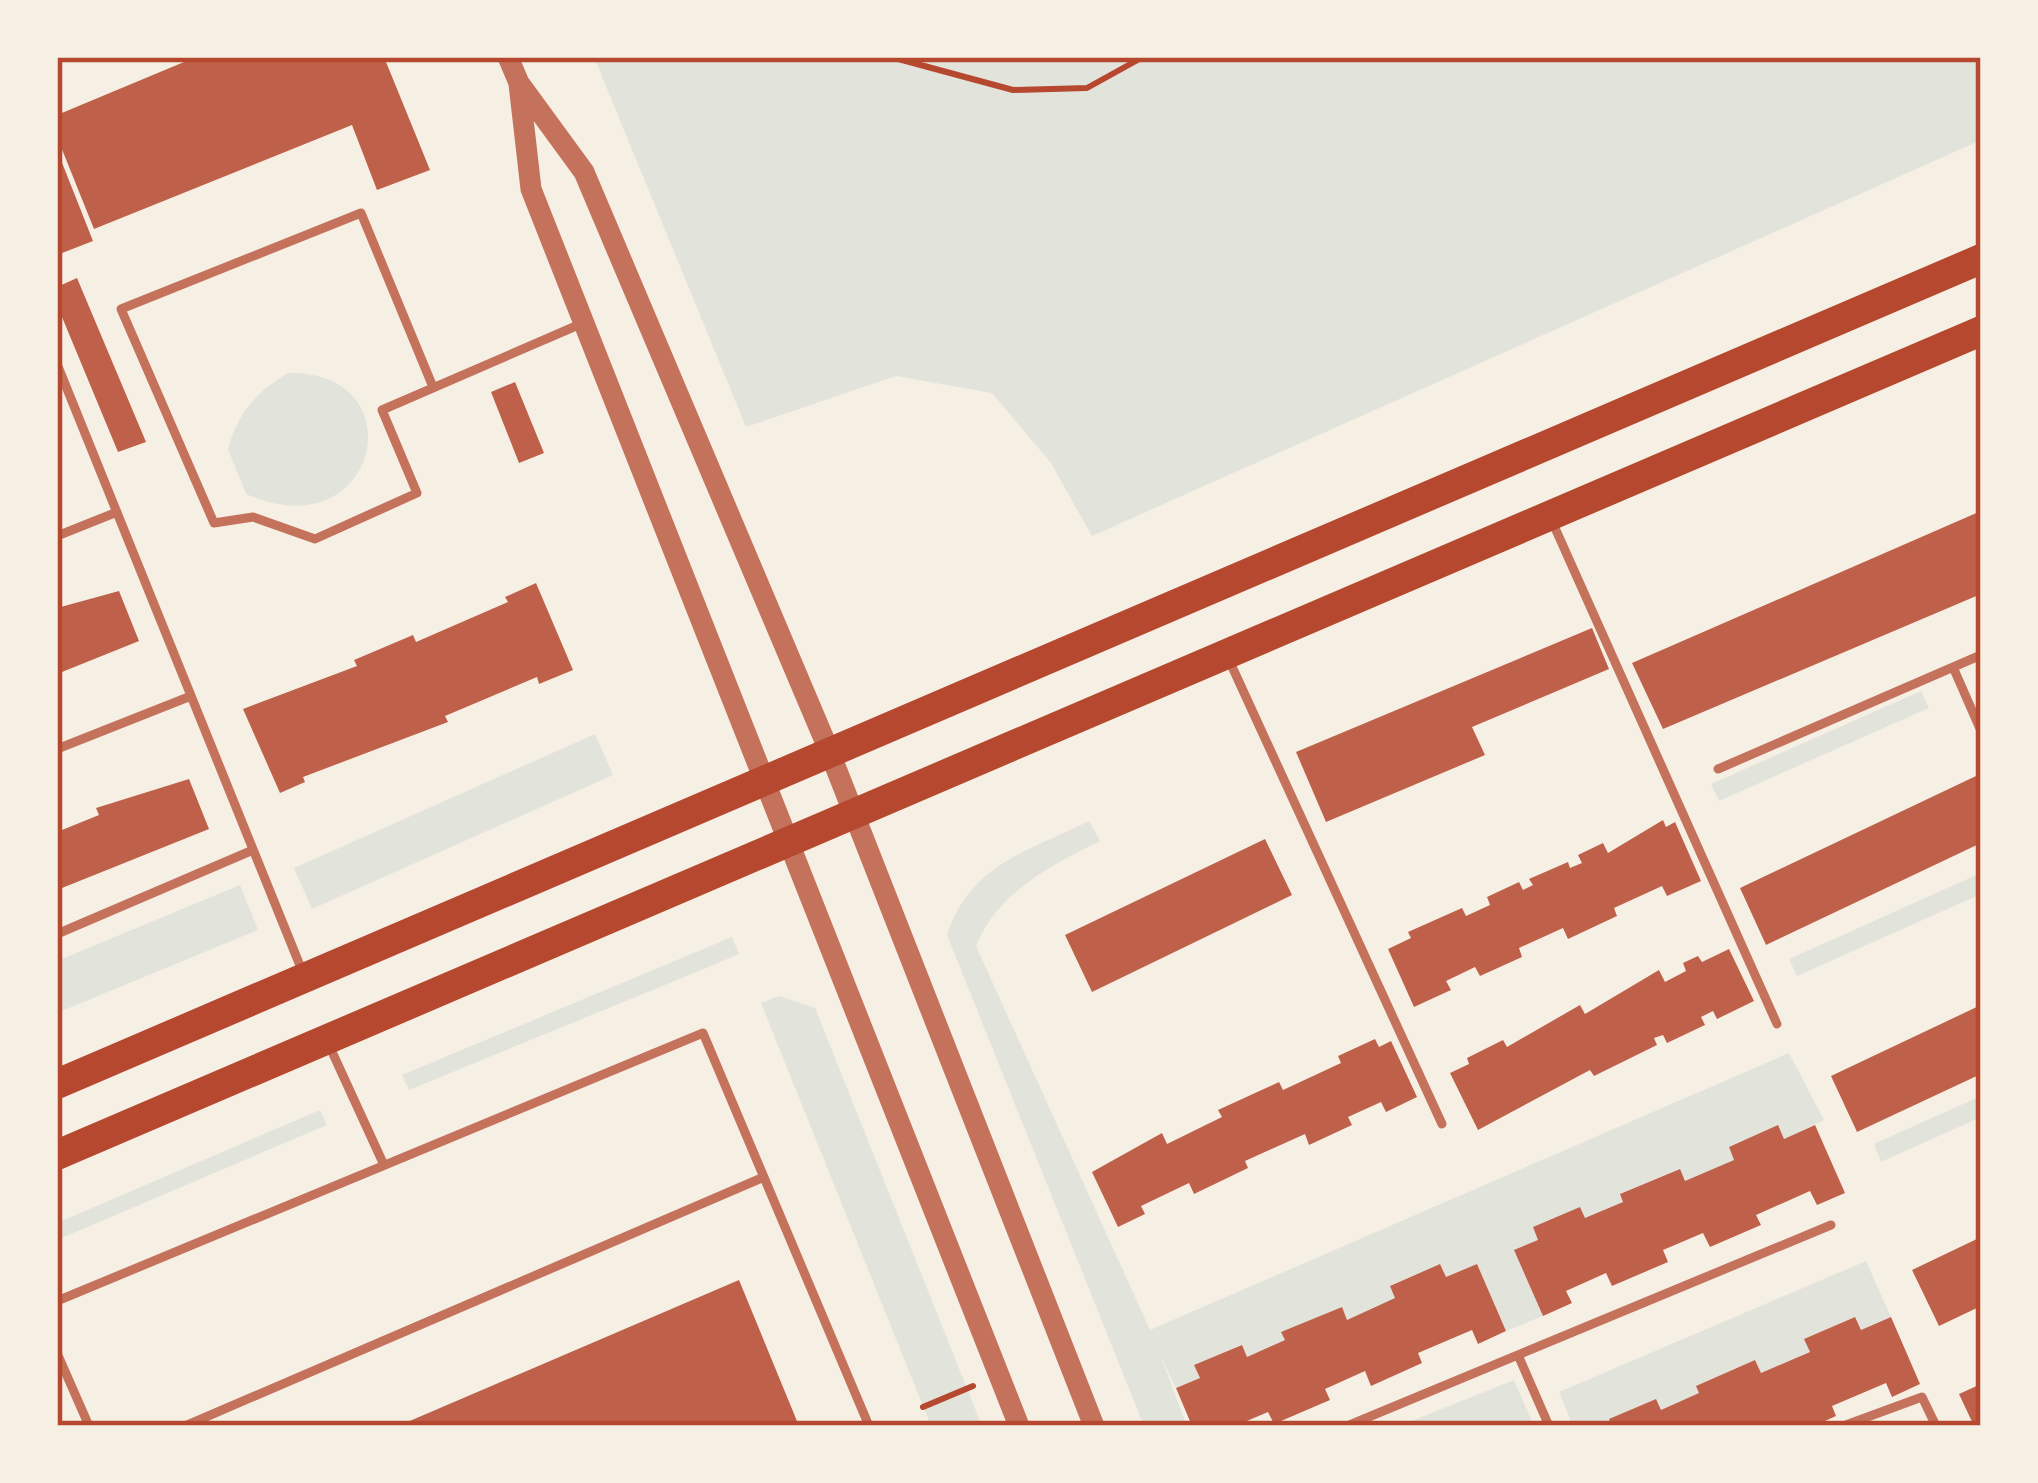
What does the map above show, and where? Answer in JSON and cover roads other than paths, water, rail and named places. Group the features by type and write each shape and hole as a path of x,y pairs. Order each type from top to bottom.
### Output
{"main road":[{"path":"57,1084 1981,260"},
{"path":"57,1154 1981,331"}],"street":[{"path":"508,57 519,83 584,172 830,753 850,815 1094,1426"},
{"path":"519,83 531,189 765,780 785,843 1019,1426"}],"lane":[{"path":"434,387 361,213 121,309 214,523 253,517 315,538 417,493 382,410 584,323"},
{"path":"57,364 305,978"},
{"path":"57,536 117,512"},
{"path":"1550,516 1777,1024"},
{"path":"1227,654 1442,1124"},
{"path":"1718,769 1981,655"},
{"path":"1953,667 1981,731"},
{"path":"57,749 191,697"},
{"path":"57,934 253,850"},
{"path":"57,1301 703,1033 869,1426"},
{"path":"326,1039 385,1165"},
{"path":"184,1426 764,1177"},
{"path":"1347,1426 1831,1226"},
{"path":"57,1353 89,1426"},
{"path":"1519,1355 1549,1426"},
{"path":"1843,1426 1922,1396 1936,1426"}]}
